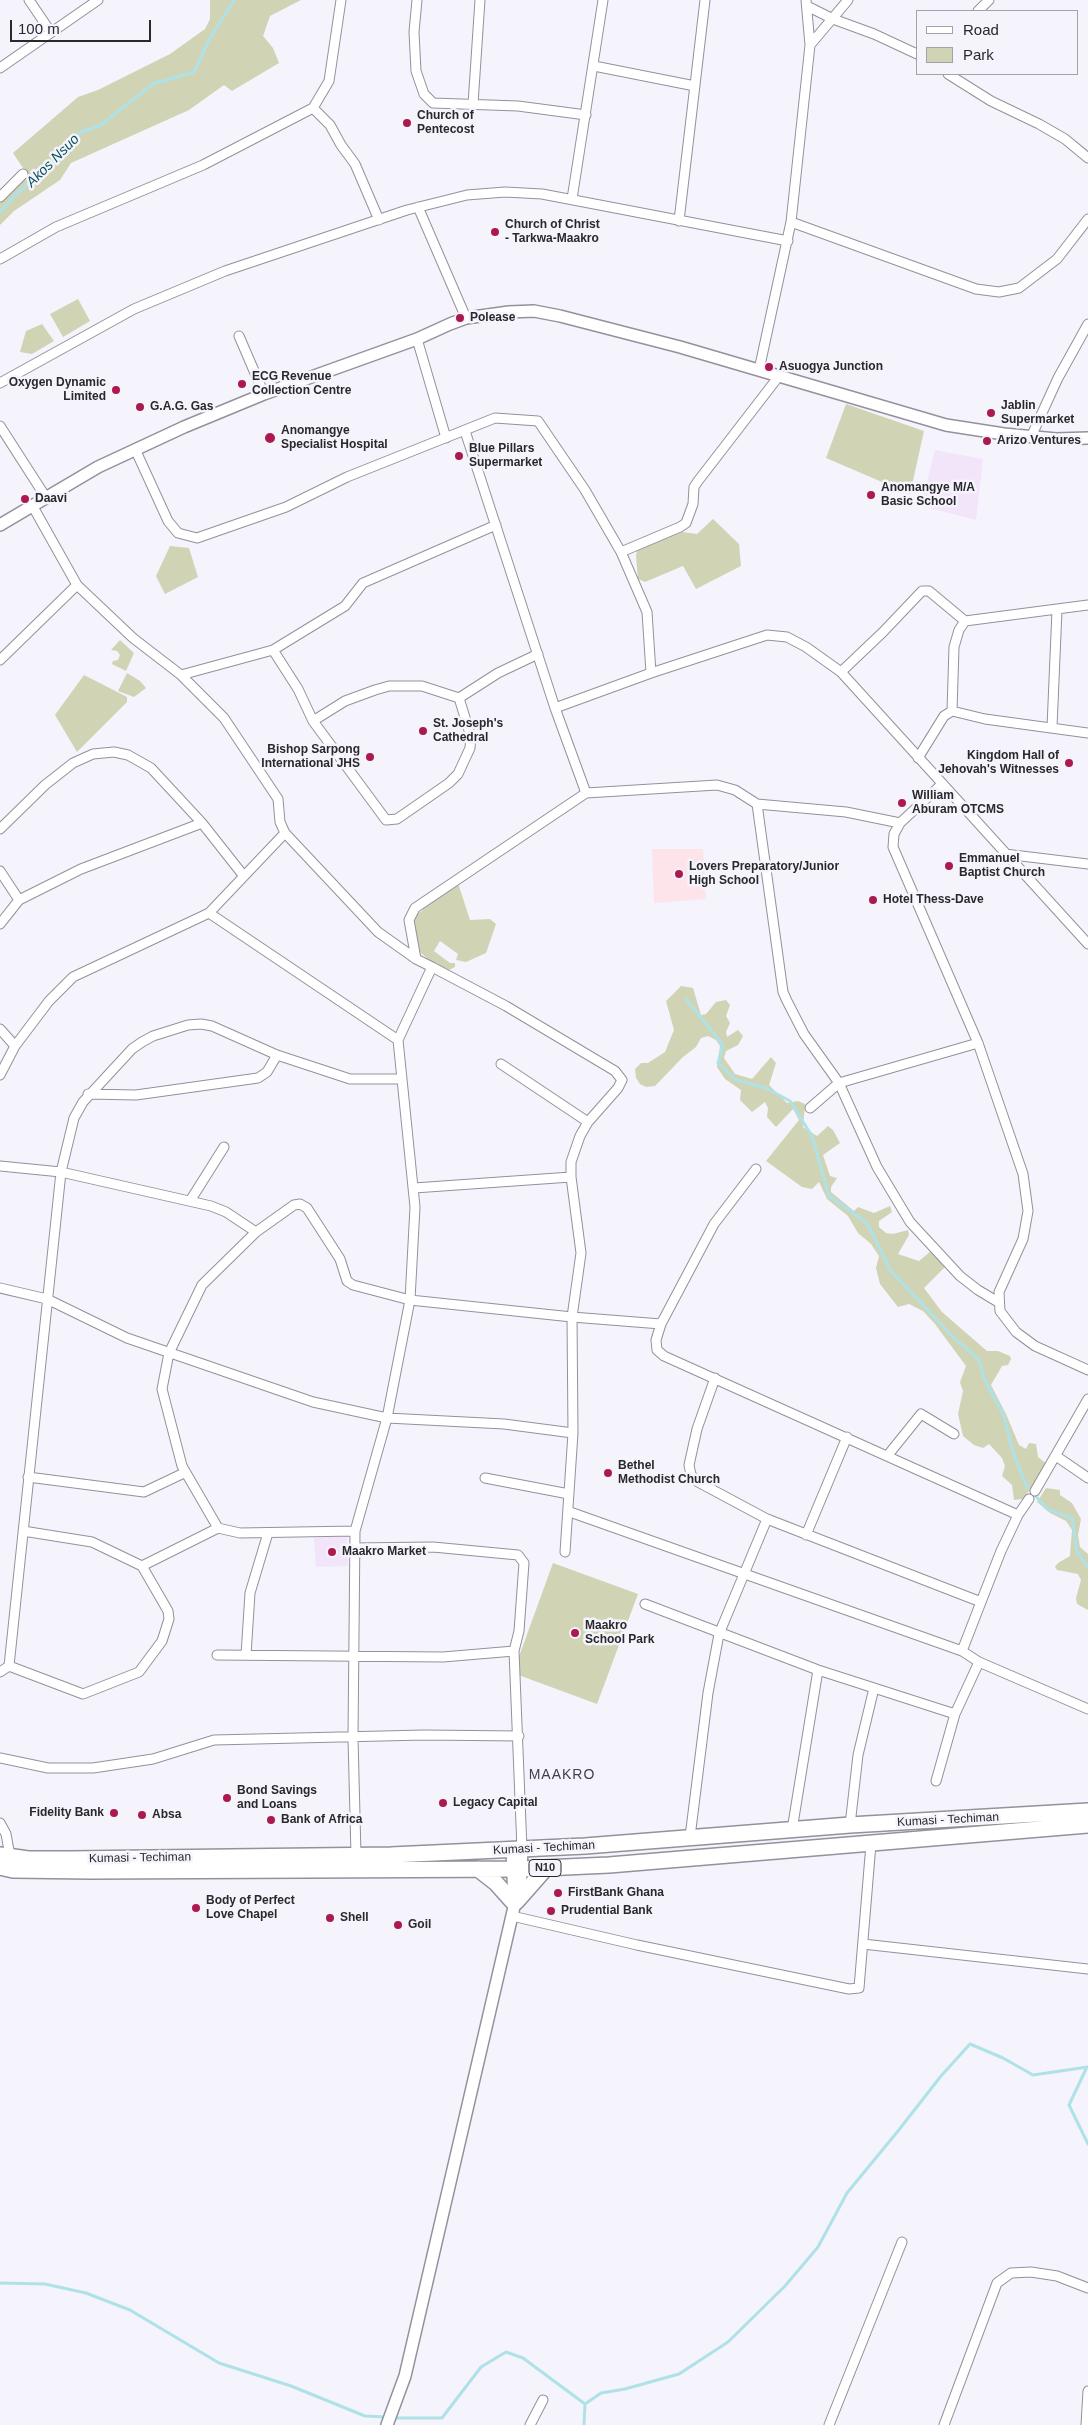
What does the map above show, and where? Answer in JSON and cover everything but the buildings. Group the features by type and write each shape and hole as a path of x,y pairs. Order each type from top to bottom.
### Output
{"highway":[{"name":"Kumasi - Techiman","path":"3,1859 356,1855 517,1850 850,1825 1088,1811"},
{"name":"N10","path":"3,1859 56,1871 517,1869 610,1865 1088,1825"},
{"path":"478,1869 496,1883 514,1906 546,1868"}],"street":[{"path":"29,0 50,31"},
{"path":"0,68 50,31 98,0"},
{"path":"0,259 56,226 203,165 313,108 330,81 341,0"},
{"path":"418,0 414,32 416,71 424,94 433,103 518,106 586,116"},
{"path":"473,104 480,0"},
{"path":"572,199 603,0"},
{"path":"679,221 706,0"},
{"path":"810,45 848,0"},
{"path":"979,10 989,0"},
{"path":"807,3 833,19 874,34 916,54"},
{"path":"759,370 791,222 810,45 807,3"},
{"path":"594,66 695,86"},
{"path":"950,75 991,101 1045,128 1088,158"},
{"path":"313,108 330,125 341,145 355,164 379,220"},
{"path":"0,197 23,174"},
{"path":"0,383 134,309 225,271 418,207 467,195 505,192 542,194 788,241"},
{"path":"418,207 466,318"},
{"path":"791,222 976,289 999,292 1019,288 1057,259 1088,219"},
{"path":"0,525 45,496 135,450 264,394 417,339 466,318 534,312 560,316 759,370 946,425 1031,437 1056,439 1088,438"},
{"path":"1031,437 1058,378 1088,324"},
{"path":"239,336 264,394"},
{"path":"417,339 446,438"},
{"path":"621,552 686,523 692,504 694,487 779,376"},
{"path":"135,450 168,521 178,532 197,538 286,507 348,477 495,418 538,421 585,490 621,552 647,612 652,673"},
{"path":"0,426 45,496"},
{"path":"465,431 555,708 586,793"},
{"path":"32,505 77,585 134,638 181,675 224,718 278,799 280,822 285,833 368,922 416,958 506,1006 615,1071 622,1080 618,1088 588,1122 575,1146 571,1176 581,1253 572,1317 573,1433 569,1494 570,1512 566,1552"},
{"path":"181,675 273,650 345,606 363,583 496,525"},
{"path":"0,660 77,585"},
{"path":"840,672 883,632 922,591 929,591 965,622"},
{"path":"952,711 954,648 959,630 965,622 1088,606"},
{"path":"1052,728 1057,610"},
{"path":"555,708 652,673 767,635 787,637 806,647 840,672 1088,944"},
{"path":"273,650 298,689 313,721 382,817 392,821 449,783 458,774 466,761 471,737 459,698"},
{"path":"459,698 498,673 538,654"},
{"path":"313,721 345,701 389,686 422,686 459,698"},
{"path":"918,758 944,716 952,711 985,719 1088,733"},
{"path":"0,829 45,785 73,763 93,754 114,752 128,754 147,765 202,823 243,875"},
{"path":"942,784 900,822 894,834 893,847 978,1044 1023,1174 1028,1211 1023,1239 1002,1282 998,1302 1004,1319 1016,1332 1035,1346 1088,1370"},
{"path":"416,958 409,920 415,908 586,793 717,785 735,790 757,804 846,812 900,822"},
{"path":"757,804 783,992 804,1034 839,1083 889,1191 910,1222 960,1276 998,1302"},
{"path":"0,924 20,900 81,869 202,823"},
{"path":"0,1075 15,1046 49,1001 73,977 209,913 243,875 285,833"},
{"path":"1005,854 1088,864"},
{"path":"0,870 20,900"},
{"path":"209,913 398,1040"},
{"path":"356,1855 353,1738 355,1531 387,1418 410,1300 416,1229 414,1188 398,1040 432,967"},
{"path":"9,1666 46,1299 61,1172 74,1118 88,1094 142,1042 153,1036 188,1025 201,1024 212,1026 278,1055 350,1079 401,1079"},
{"path":"0,1029 15,1046"},
{"path":"810,1108 839,1083 978,1044"},
{"path":"88,1094 136,1095 258,1078 267,1072 278,1055"},
{"path":"501,1064 588,1122"},
{"path":"190,1201 224,1147"},
{"path":"0,1166 61,1172 218,1208 256,1232"},
{"path":"756,1169 714,1224 661,1324 655,1346 660,1353 1018,1515"},
{"path":"414,1188 571,1176"},
{"path":"218,1528 184,1472 162,1389 168,1353 202,1285 256,1232 294,1205 304,1205 340,1259 349,1283 410,1300 572,1317 661,1324"},
{"path":"0,1288 46,1299 106,1329 168,1353 313,1402 387,1418 504,1424 573,1433"},
{"path":"716,1378 697,1429 689,1464 691,1475 698,1482 767,1519 981,1602"},
{"path":"1035,1491 1088,1399"},
{"path":"888,1455 921,1414 954,1434"},
{"path":"806,1535 847,1437"},
{"path":"1056,1456 1088,1478"},
{"path":"28,1477 144,1492 184,1472"},
{"path":"485,1478 569,1494"},
{"path":"962,1651 1018,1515 1029,1499"},
{"path":"570,1512 962,1651 979,1662 1088,1709"},
{"path":"690,1837 708,1693 720,1634 767,1519"},
{"path":"142,1566 218,1528 240,1532 268,1533 355,1531"},
{"path":"9,1666 82,1694 140,1672 162,1641 169,1619 168,1611 142,1566 92,1542 23,1531"},
{"path":"246,1655 250,1593 268,1533"},
{"path":"354,1548 434,1547 518,1555 524,1563 519,1631 514,1651 519,1736 517,1869 514,1906 404,2376 387,2425"},
{"path":"645,1604 818,1670 955,1714"},
{"path":"217,1655 443,1657 514,1651"},
{"path":"936,1781 955,1714 979,1662"},
{"path":"0,1672 9,1666"},
{"path":"792,1830 818,1670"},
{"path":"850,1825 858,1755 874,1688"},
{"path":"0,1758 30,1766 93,1768 158,1758 214,1740 424,1735 519,1736"},
{"path":"0,1823 6,1834 3,1859"},
{"path":"514,1906 637,1945 849,1989 859,1988 871,1844"},
{"path":"863,1944 1088,1969"},
{"path":"829,2425 902,2242"},
{"path":"944,2425 997,2283 1012,2273 1030,2272 1057,2276 1088,2288"},
{"path":"1086,2425 1088,2391"},
{"path":"530,2425 543,2400"}],"shaded area":[{"path":"935,450 983,459 976,520 921,506"},
{"name":"Lovers Preparatory/Junior High School","path":"652,849 703,849 706,899 654,903"},
{"name":"Maakro Market","path":"347,1536 348,1566 316,1567 314,1538"}],"green space":[{"path":"210,0 301,0 270,16 263,36 273,48 279,63 232,91 224,85 189,110 71,163 60,180 14,211 0,225 0,201 27,174 13,153 78,97 98,90 170,54 205,29 210,19"},
{"path":"78,299 90,321 63,337 50,314"},
{"path":"42,324 54,341 32,354 20,352 26,331"},
{"path":"846,404 924,431 910,494 826,458"},
{"path":"713,519 739,544 741,566 696,589 683,566 645,582 638,579 637,549 682,532 697,534"},
{"path":"170,546 189,548 198,577 165,594 156,576"},
{"path":"120,640 134,653 126,671 112,664 113,661 118,660 120,655 117,651 111,650"},
{"path":"127,673 140,681 146,688 134,697 118,691"},
{"path":"84,675 127,697 127,702 77,752 55,715"},
{"path":"458,883 470,920 490,919 496,924 486,953 466,962 456,960 458,954 440,941 434,951 450,963 455,963 455,967 449,970 430,961 420,952 413,920 416,914 422,911 426,902"},
{"path":"681,986 693,988 701,1015 706,1014 716,1002 726,1000 730,1005 726,1016 730,1023 726,1032 727,1037 738,1030 743,1036 738,1045 726,1051 724,1058 735,1074 752,1079 771,1057 776,1063 769,1085 787,1103 798,1101 805,1104 803,1127 817,1136 828,1126 833,1130 840,1143 823,1155 830,1176 837,1178 831,1187 831,1192 854,1211 858,1207 874,1213 890,1206 892,1212 879,1221 879,1227 886,1233 893,1234 908,1230 909,1235 898,1254 919,1261 931,1251 946,1266 924,1288 942,1312 987,1351 998,1351 1010,1356 1011,1359 1008,1365 1002,1366 991,1385 1019,1445 1026,1449 1029,1443 1036,1444 1038,1457 1048,1465 1023,1499 1014,1500 1012,1485 1002,1476 1005,1466 1002,1458 989,1444 983,1448 974,1445 963,1436 958,1414 963,1391 960,1382 966,1366 935,1324 923,1311 909,1304 898,1307 880,1284 876,1268 879,1256 871,1244 858,1233 848,1216 827,1199 819,1182 812,1189 802,1187 766,1161 799,1120 793,1109 776,1127 767,1117 768,1108 765,1102 752,1112 740,1100 741,1090 725,1079 717,1067 720,1046 716,1040 708,1036 701,1038 696,1047 683,1057 655,1086 646,1087 640,1084 636,1078 635,1069 641,1063 648,1063 665,1052 674,1030 666,1001"},
{"path":"1046,1488 1060,1490 1060,1495 1072,1503 1081,1519 1078,1535 1080,1547 1088,1554 1088,1610 1077,1604 1076,1598 1081,1580 1078,1574 1057,1570 1055,1567 1070,1556 1072,1530 1066,1521 1050,1513 1037,1502"},
{"name":"Maakro School Park","path":"553,1563 638,1594 597,1704 513,1673"}],"waterway":[{"name":"Akos Nsuo","path":"0,212 17,193 54,163 81,132 101,125 153,84 194,72 209,40 234,0"},
{"path":"686,999 723,1045 718,1063 736,1080 766,1088 790,1101 812,1136 829,1196 867,1223 891,1271 950,1334 979,1360 984,1378 1004,1416 1012,1449 1026,1485 1047,1509 1072,1518 1077,1552 1088,1567"},
{"path":"584,2425 585,2404 601,2393 625,2389 679,2374 728,2342 785,2286 818,2247 847,2193 941,2076 970,2044 1003,2058 1033,2075 1088,2067"},
{"path":"1086,2069 1069,2105 1088,2144"},
{"path":"0,2283 45,2284 86,2293 130,2310 219,2363 291,2386 365,2416 386,2417"},
{"path":"392,2418 442,2418 481,2367 506,2352 523,2358 585,2404"}],"place":[{"name":"Church of Pentecost","path":"407,123"},
{"name":"Church of Christ - Tarkwa-Maakro","path":"495,232"},
{"name":"Polease","path":"460,318"},
{"name":"Asuogya Junction","path":"769,367"},
{"name":"ECG Revenue Collection Centre","path":"242,384"},
{"name":"Oxygen Dynamic Limited","path":"116,390"},
{"name":"G.A.G. Gas","path":"140,407"},
{"name":"Jablin Supermarket","path":"991,413"},
{"name":"Anomangye Specialist Hospital","path":"270,438"},
{"name":"Arizo Ventures","path":"987,441"},
{"name":"Blue Pillars Supermarket","path":"459,456"},
{"name":"Anomangye M/A Basic School","path":"871,495"},
{"name":"Daavi","path":"25,499"},
{"name":"St. Joseph's Cathedral","path":"423,731"},
{"name":"Bishop Sarpong International JHS","path":"370,757"},
{"name":"Kingdom Hall of Jehovah's Witnesses","path":"1069,763"},
{"name":"William Aburam OTCMS","path":"902,803"},
{"name":"Emmanuel Baptist Church","path":"949,866"},
{"name":"Lovers Preparatory/Junior High School","path":"679,874"},
{"name":"Hotel Thess-Dave","path":"873,900"},
{"name":"Bethel Methodist Church","path":"608,1473"},
{"name":"Maakro Market","path":"332,1552"},
{"name":"Maakro School Park","path":"575,1633"},
{"name":"Bond Savings and Loans","path":"227,1798"},
{"name":"Legacy Capital","path":"443,1803"},
{"name":"Fidelity Bank","path":"114,1813"},
{"name":"Absa","path":"142,1815"},
{"name":"Bank of Africa","path":"271,1820"},
{"name":"FirstBank Ghana","path":"558,1893"},
{"name":"Body of Perfect Love Chapel","path":"196,1908"},
{"name":"Prudential Bank","path":"551,1911"},
{"name":"Shell","path":"330,1918"},
{"name":"Goil","path":"398,1925"}],"district":[{"name":"MAAKRO","path":"562,1775"}]}
